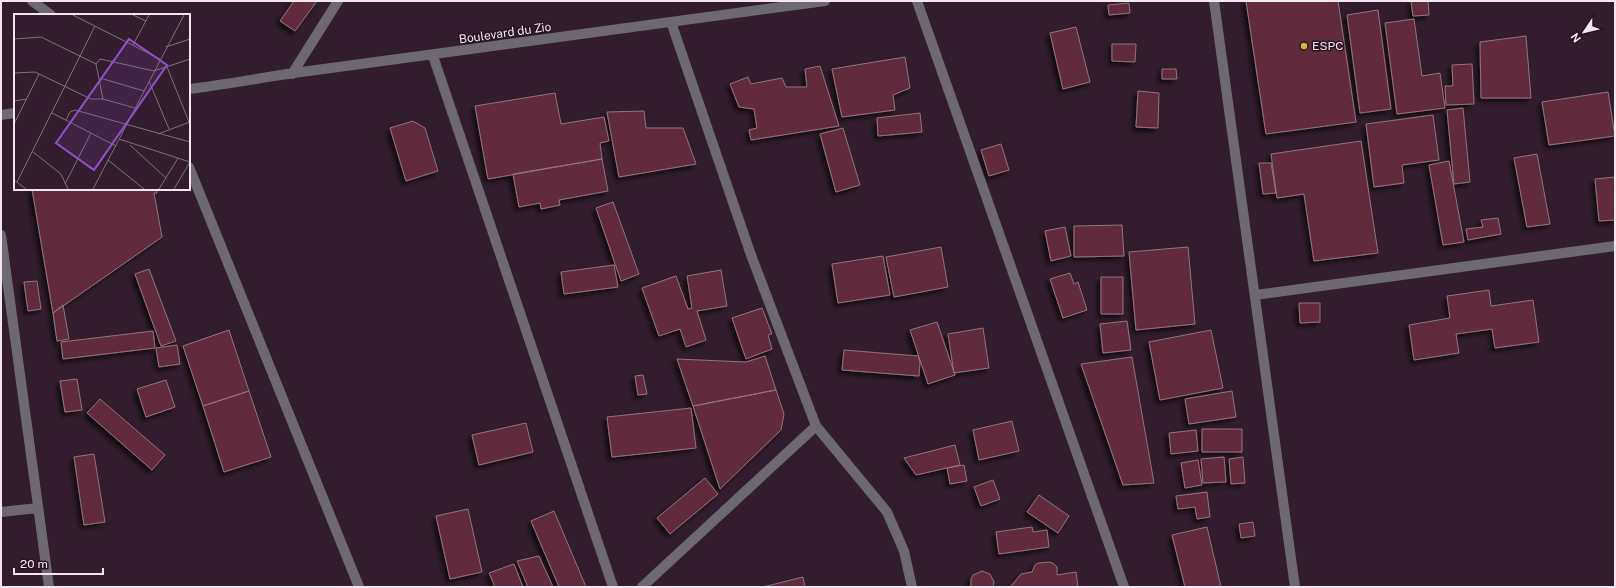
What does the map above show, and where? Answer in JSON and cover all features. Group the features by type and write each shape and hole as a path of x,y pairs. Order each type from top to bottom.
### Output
{"street":[{"path":"32,1 50,14"},
{"path":"292,74 338,1"},
{"name":"Boulevard du Zio","path":"190,90 292,74 433,56 825,1"},
{"path":"917,1 1124,587"},
{"path":"1214,1 1295,587"},
{"path":"672,22 751,255 816,426 887,512 904,551 912,587"},
{"path":"433,56 613,587"},
{"path":"1,115 14,113"},
{"path":"190,169 359,587"},
{"path":"1,235 49,587"},
{"path":"1255,295 1615,246"},
{"path":"642,587 816,426"},
{"path":"1,512 38,508"}],"building":[{"path":"294,1 317,1 295,31 280,21"},
{"path":"1246,1 1338,1 1356,122 1266,134"},
{"path":"1411,1 1428,1 1429,15 1413,16"},
{"path":"1129,3 1130,13 1109,15 1108,5"},
{"path":"1378,10 1391,109 1360,113 1347,15"},
{"path":"1414,19 1422,76 1440,73 1445,108 1397,114 1385,23"},
{"path":"1076,27 1090,82 1063,89 1050,33"},
{"path":"1526,36 1531,98 1481,98 1480,42"},
{"path":"1112,44 1136,44 1135,62 1112,61"},
{"path":"905,57 910,88 893,95 895,110 842,117 832,69"},
{"path":"1472,64 1474,104 1446,105 1445,86 1453,86 1452,65"},
{"path":"820,66 839,126 751,140 749,130 757,128 754,109 739,107 730,84 748,77 751,84 782,78 786,87 807,87 805,69"},
{"path":"1162,69 1176,69 1177,79 1162,79"},
{"path":"1138,91 1159,93 1158,128 1136,127"},
{"path":"1608,92 1615,136 1549,145 1542,102"},
{"path":"555,93 561,124 604,117 609,141 600,143 602,159 488,179 475,106"},
{"path":"1463,108 1470,182 1454,184 1447,110"},
{"path":"644,111 646,128 683,128 696,164 619,177 607,112"},
{"path":"920,113 922,132 878,136 877,118"},
{"path":"1433,115 1439,160 1402,165 1404,183 1374,187 1366,124"},
{"path":"413,121 425,128 438,171 406,181 390,128"},
{"path":"843,128 860,185 836,192 820,134"},
{"path":"1361,141 1378,253 1314,261 1304,194 1277,198 1271,154"},
{"path":"1001,144 1009,170 989,176 981,150"},
{"path":"1537,154 1550,224 1527,227 1514,158"},
{"path":"602,159 608,191 559,200 560,205 541,209 540,203 519,207 513,174"},
{"path":"1449,161 1464,242 1443,245 1429,165"},
{"path":"1259,163 1271,163 1276,193 1263,194"},
{"path":"1615,177 1615,220 1599,221 1595,179"},
{"path":"32,190 157,190 157,193 154,193 162,237 53,313"},
{"path":"613,202 639,274 621,281 596,208"},
{"path":"1498,218 1501,234 1468,240 1466,229 1483,227 1481,220"},
{"path":"1122,225 1124,256 1074,257 1074,226"},
{"path":"1065,227 1071,256 1051,261 1045,231"},
{"path":"941,247 948,287 894,297 886,257"},
{"path":"1188,247 1195,324 1136,330 1129,252"},
{"path":"883,256 890,295 838,303 832,264"},
{"path":"614,265 618,287 564,294 561,272"},
{"path":"149,269 176,341 161,346 135,274"},
{"path":"721,270 727,306 697,311 706,340 686,347 680,329 659,336 642,288 676,276 688,309 692,308 687,276"},
{"path":"1070,273 1074,284 1078,282 1087,310 1063,318 1050,279"},
{"path":"1101,277 1123,277 1123,314 1101,314"},
{"path":"37,281 41,309 28,311 24,282"},
{"path":"1489,290 1491,306 1533,300 1539,342 1495,348 1492,329 1456,334 1459,353 1414,360 1409,325 1450,318 1447,296"},
{"path":"1299,303 1320,303 1320,322 1300,323"},
{"path":"63,305 69,339 57,341 53,313"},
{"path":"762,308 772,334 768,335 772,349 746,359 732,318"},
{"path":"1127,321 1131,350 1103,353 1100,324"},
{"path":"937,322 955,375 928,384 910,330"},
{"path":"983,328 989,368 954,373 948,334"},
{"path":"229,330 249,391 203,406 183,346"},
{"path":"1211,330 1223,388 1160,400 1149,342"},
{"path":"153,331 155,348 63,359 61,342"},
{"path":"177,345 180,364 159,367 156,348"},
{"path":"844,350 918,356 920,362 919,376 842,370"},
{"path":"765,356 776,390 693,406 677,359 746,362"},
{"path":"1132,357 1154,483 1123,485 1081,364"},
{"path":"643,375 647,394 638,395 635,376"},
{"path":"77,379 82,410 65,412 60,381"},
{"path":"166,380 175,407 146,417 137,389"},
{"path":"776,390 784,414 781,430 720,489 693,406"},
{"path":"249,391 271,457 224,472 203,406"},
{"path":"1232,391 1236,417 1189,424 1185,399"},
{"path":"100,399 165,455 152,470 87,413"},
{"path":"691,408 696,448 612,457 607,417"},
{"path":"1012,421 1019,451 979,460 973,430"},
{"path":"526,423 533,452 479,465 472,435"},
{"path":"1202,429 1242,429 1242,452 1202,452"},
{"path":"1196,430 1198,451 1171,454 1169,433"},
{"path":"955,445 960,465 916,475 904,458"},
{"path":"94,454 105,522 84,525 74,457"},
{"path":"1224,457 1226,482 1203,483 1201,459"},
{"path":"1243,457 1245,483 1231,484 1229,459"},
{"path":"1198,460 1202,485 1185,488 1181,463"},
{"path":"964,465 967,481 950,484 947,468"},
{"path":"705,478 718,494 670,534 657,518"},
{"path":"993,480 1000,499 981,506 974,487"},
{"path":"1207,492 1210,517 1197,519 1195,507 1178,509 1176,496"},
{"path":"1039,495 1069,516 1058,533 1027,512"},
{"path":"468,509 482,572 450,579 436,516"},
{"path":"554,511 586,587 559,587 531,521"},
{"path":"1253,522 1255,536 1241,538 1239,524"},
{"path":"1032,527 1033,532 1047,530 1049,547 999,554 996,532"},
{"path":"1207,527 1221,587 1185,587 1172,535"},
{"path":"539,556 553,587 528,587 517,561"},
{"path":"1038,563 1053,563 1057,567 1057,575 1076,572 1078,587 1009,587 1021,574 1032,572 1035,565"},
{"path":"514,564 523,587 495,587 489,573"},
{"path":"982,571 990,574 994,582 993,587 971,587 971,579 973,575"},
{"path":"803,577 805,587 763,587"}],"place":[{"name":"ESPC","path":"1304,46"}]}
